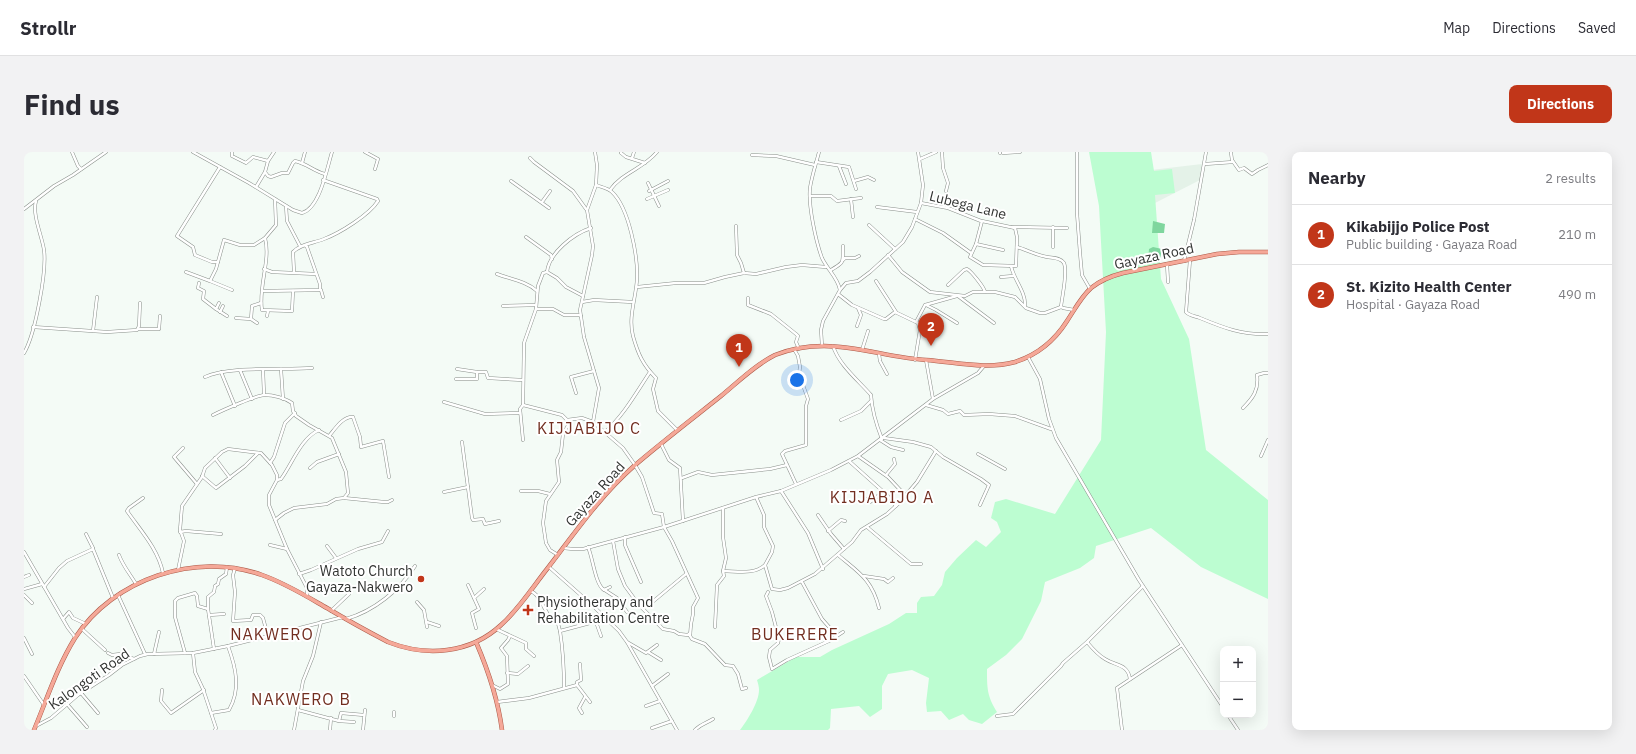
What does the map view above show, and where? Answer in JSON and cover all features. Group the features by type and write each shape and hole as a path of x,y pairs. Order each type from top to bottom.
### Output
{"main road":[{"name":"Gayaza Road","path":"35,728 57,672 75,637 86,624 118,594 136,584 163,573 200,567 227,567 261,574 276,580 308,597 388,642 411,650 448,650 476,642 496,629 512,613 608,492 635,465 760,364 774,356 794,349 833,346 915,360 985,366 1009,363 1028,357 1043,348 1053,339 1080,300 1090,289 1109,277 1125,272 1232,252 1268,252"},
{"path":"476,642 492,685 502,730"}],"street":[{"path":"72,152 78,166 81,169"},
{"path":"24,209 54,186 106,152"},
{"path":"194,152 298,212 306,211 315,202 332,152"},
{"path":"232,152 232,156 245,163 253,157 268,161"},
{"path":"256,187 265,172 268,161 274,152"},
{"path":"302,163 305,152"},
{"path":"364,152 378,159 375,169"},
{"path":"587,210 596,185 597,165 595,152"},
{"path":"632,158 634,152"},
{"path":"610,190 620,178 645,163 656,152"},
{"path":"819,152 815,164 810,196 817,244 826,268 838,281 840,290"},
{"path":"822,346 820,330 823,321 840,290 846,284 863,278 895,249 905,239 915,219 921,204 923,185 918,152"},
{"path":"920,159 936,152"},
{"path":"942,152 943,168 948,183 946,191"},
{"path":"1001,152 1020,152"},
{"path":"1077,152 1077,213 1080,257 1082,275 1090,289"},
{"path":"1184,262 1194,220 1206,152"},
{"path":"621,153 626,157 645,163"},
{"path":"1231,153 1233,162 1239,170 1246,168 1252,174 1268,165"},
{"path":"752,155 776,156 815,164 849,167 856,189"},
{"path":"530,158 572,191 587,210 593,246 581,302 580,316 584,337 599,388 593,422"},
{"path":"265,172 271,177 282,173 288,173 294,161 310,166 312,169 325,174"},
{"path":"1205,164 1233,162"},
{"path":"839,166 846,184"},
{"path":"218,262 212,262 195,255 193,247 177,236 220,167"},
{"path":"854,181 868,177 874,180"},
{"path":"294,272 293,252 300,246 341,232 373,208 378,201 376,198 323,180"},
{"path":"511,181 549,208"},
{"path":"650,191 654,187 668,181"},
{"path":"648,183 650,191 658,206"},
{"path":"596,185 610,190 618,200 631,231 637,277 632,320 633,336 638,355 656,379 653,389 658,411 678,431"},
{"path":"647,198 668,190"},
{"path":"542,202 550,191"},
{"path":"810,196 831,196 837,201 861,198"},
{"path":"210,281 218,262 224,240 240,245 249,246 257,244 265,238 277,224 274,198"},
{"path":"851,199 853,217"},
{"path":"24,353 30,341 44,272 45,258 36,216 36,201"},
{"name":"Lubega Lane","path":"921,204 948,208 982,221 1012,226 1016,231 1017,265 1011,266"},
{"path":"285,205 287,220 300,246"},
{"path":"878,207 917,212"},
{"path":"915,219 943,232 971,253"},
{"path":"982,221 976,244 970,257 984,265 1011,266 1013,276 1024,296 1025,307"},
{"path":"869,225 890,242 895,249"},
{"path":"736,226 737,255 744,273"},
{"path":"1012,226 1067,228"},
{"path":"1053,227 1053,247"},
{"path":"547,272 548,264 565,243 573,236 590,228"},
{"path":"526,237 552,255 552,260"},
{"path":"265,238 266,248 262,291 262,310 293,310 293,291"},
{"path":"976,244 1003,250"},
{"path":"304,245 307,247 324,297"},
{"path":"831,270 841,265 843,260 842,246"},
{"path":"1017,247 1048,257 1058,258 1063,262 1064,281 1061,307"},
{"path":"888,255 902,272 930,292 958,296 965,296 973,292 995,292 1015,297 1025,307 1042,314 1061,307 1074,310"},
{"path":"843,260 846,258 855,258 859,256"},
{"path":"1190,260 1186,312 1216,326 1251,334 1268,334"},
{"path":"1167,264 1168,282"},
{"path":"637,287 676,282 704,283 718,278 744,273 756,274 802,265 826,268"},
{"path":"264,268 272,272 316,274"},
{"path":"948,285 967,269 970,270 982,285 985,292"},
{"path":"186,272 232,290"},
{"path":"547,272 557,278 566,287 583,296"},
{"path":"523,440 520,408 523,404 524,341 536,308 537,292 542,274 547,272"},
{"path":"497,274 525,283 537,292"},
{"path":"1001,277 1013,276"},
{"path":"876,281 896,312 916,322 920,326 915,360"},
{"path":"199,283 198,288 204,291 203,299 227,316"},
{"path":"262,291 318,291 321,289"},
{"path":"838,294 858,308 884,319 896,312"},
{"path":"916,322 925,305 958,296"},
{"path":"958,296 994,323"},
{"path":"93,331 96,297"},
{"path":"748,298 748,305 771,314 796,334 798,336 796,342 799,349"},
{"path":"581,302 594,300 634,302"},
{"path":"138,329 140,303"},
{"path":"216,309 219,303"},
{"path":"250,320 252,306 262,303"},
{"path":"503,306 536,305"},
{"path":"925,305 957,323"},
{"path":"220,312 223,306"},
{"path":"536,308 553,309 564,315 580,316"},
{"path":"857,326 861,315 858,308"},
{"path":"266,316 268,311"},
{"path":"33,327 93,331 159,329 160,316"},
{"path":"236,318 250,320 257,323"},
{"path":"862,351 868,332"},
{"path":"833,346 840,362 871,395 874,421 882,439 890,447 903,450"},
{"path":"794,349 798,356 800,367 799,374 808,397 805,419 806,445 783,452 782,456 796,484"},
{"path":"879,354 880,361 887,374"},
{"path":"1028,357 1040,379 1052,429 1143,586 1220,702"},
{"path":"926,360 933,399"},
{"path":"563,548 573,550 588,547 664,527 756,497 781,491 831,470 858,456 933,399 978,373 985,366"},
{"path":"205,377 221,372 240,370 312,368"},
{"path":"281,369 283,399"},
{"path":"457,369 486,372 488,378 523,380"},
{"path":"240,370 252,399"},
{"path":"263,370 264,394"},
{"path":"576,393 571,377 594,371"},
{"path":"221,372 235,406"},
{"path":"456,379 477,379 477,372"},
{"path":"605,432 616,422 626,409 650,372"},
{"path":"1243,408 1256,393 1258,386 1257,375 1268,373"},
{"path":"213,415 264,394 292,403 295,413 309,425 332,439 347,474 348,493 344,498"},
{"path":"841,420 861,411 871,400"},
{"path":"444,402 485,414 520,413"},
{"path":"523,404 562,415 567,420 584,419 593,422 623,448 642,477 654,513 662,514 664,527 698,598 693,607 690,632 692,639 705,644 725,665 733,666 738,674 742,689 746,688"},
{"path":"925,405 943,410 948,414 960,411 964,415 989,414 1014,416 1052,429"},
{"path":"270,463 274,456 285,423 295,413"},
{"path":"329,436 348,417 353,417 360,437 361,447 382,441 389,477"},
{"path":"558,555 550,550 546,543 543,529 546,503 550,494 559,482 557,460 561,452 564,434 571,420"},
{"path":"277,480 281,480 302,446 313,433 319,430"},
{"path":"882,439 916,443 931,447 988,484 980,504"},
{"path":"1261,456 1268,440"},
{"path":"462,442 473,520 480,518 487,524 499,521"},
{"path":"661,444 669,460 680,468 682,478 683,521"},
{"path":"183,448 174,457 197,484"},
{"path":"178,570 180,552 184,541 180,532 182,506 202,476 205,468 215,458 228,449 263,454 276,474 277,480 270,492 268,501 286,549 307,588 308,597"},
{"path":"861,530 887,514 896,506 918,482 936,451"},
{"path":"202,476 215,488 245,466 258,453"},
{"path":"310,468 317,462 339,454"},
{"path":"978,454 1005,469"},
{"path":"858,456 886,475 905,495"},
{"path":"215,458 230,478"},
{"path":"886,475 895,464 894,459"},
{"path":"849,461 896,506"},
{"path":"682,478 698,472 712,475 770,469 787,465"},
{"path":"444,492 468,487"},
{"path":"521,491 541,491 550,494"},
{"path":"781,491 808,533 823,569"},
{"path":"863,497 870,502 883,492"},
{"path":"724,571 757,571 765,565 772,552 774,546 764,527 764,515 756,497"},
{"path":"142,498 127,511 138,525 158,557 163,573"},
{"path":"275,520 294,508 327,504 336,499 344,498 378,502 388,502 392,500"},
{"path":"715,627 716,585 724,576 726,558 723,537 723,508"},
{"path":"818,515 828,531 844,549"},
{"path":"828,531 841,520 845,520"},
{"path":"765,565 770,586 774,590 788,588 823,569 866,526 910,564 921,564"},
{"path":"180,532 186,531 221,534"},
{"path":"299,574 312,570 336,558 382,542 388,531"},
{"path":"86,534 94,549 113,598"},
{"path":"625,538 625,545 640,582"},
{"path":"613,541 618,569 625,586 639,605 663,629 674,631 683,635 688,635 690,632"},
{"path":"270,545 286,549"},
{"path":"327,546 336,558"},
{"path":"588,547 593,559 596,577 603,589 617,598 627,612"},
{"path":"24,589 43,586 67,561 94,549"},
{"path":"24,552 43,586 75,637"},
{"path":"119,555 122,563 136,584"},
{"path":"838,555 864,575 876,597 879,608"},
{"name":"Kalongoti Road","path":"35,728 51,718 81,693 126,662 145,654 193,652 214,649 364,612 394,591 407,579 415,566"},
{"path":"214,649 208,609 208,597 214,592 215,586 218,584 219,579 226,574 227,567"},
{"path":"548,567 592,605 619,631 627,642 677,730"},
{"path":"235,568 233,621 251,620 253,615 260,615 263,618 266,629"},
{"path":"650,604 686,574"},
{"path":"24,577 29,575"},
{"path":"864,575 884,579 888,582 893,578"},
{"path":"802,581 822,619 837,636"},
{"path":"468,585 479,609 472,613 476,628"},
{"path":"997,716 1013,714 1063,663 1087,642 1143,586"},
{"path":"603,589 610,587"},
{"path":"474,598 484,589"},
{"path":"530,591 535,593 549,616 556,616 560,631 565,670 564,688"},
{"path":"768,592 766,596 779,639 778,643 770,650 769,657 772,669 842,632"},
{"path":"185,652 175,617 175,601 178,598 195,593 198,596 198,606 208,609"},
{"path":"118,594 145,654"},
{"path":"331,611 349,594"},
{"path":"24,595 32,603"},
{"path":"417,602 424,610 428,627"},
{"path":"63,619 68,612 73,618 86,624"},
{"path":"209,615 224,614"},
{"path":"560,631 605,619"},
{"path":"294,730 303,681 313,656 321,622"},
{"path":"427,622 439,626"},
{"path":"596,622 601,636"},
{"path":"82,629 105,650"},
{"path":"496,629 526,643 526,649 534,656"},
{"path":"154,654 159,632"},
{"path":"492,685 495,685 497,688 508,684 507,656 500,648 510,636"},
{"path":"24,638 32,654"},
{"path":"627,642 661,660"},
{"path":"1087,642 1104,658 1123,666 1129,673 1130,680"},
{"path":"648,652 657,645"},
{"path":"1122,730 1116,690 1117,688 1182,645"},
{"path":"211,714 229,710 233,701 237,678 235,666 228,646"},
{"path":"193,652 195,672 204,690 216,728 214,730"},
{"path":"108,653 112,655 120,654 134,659"},
{"path":"497,702 529,698 577,684 577,682 581,680 580,664"},
{"path":"507,673 518,674 528,666"},
{"path":"652,686 668,674"},
{"path":"24,676 44,706"},
{"path":"577,684 590,702"},
{"path":"162,690 161,701 171,713 204,690"},
{"path":"81,693 98,714"},
{"path":"582,714 579,708 585,697"},
{"path":"646,706 660,701"},
{"path":"67,704 87,728"},
{"path":"298,710 354,722"},
{"path":"364,730 365,710"},
{"path":"339,720 341,713 364,715"},
{"path":"330,730 331,718"},
{"path":"1230,718 1238,730"},
{"path":"695,730 703,723 707,723 713,719"},
{"path":"652,728 672,721"}],"shaded area":[{"path":"1089,152 1151,152 1154,171 1172,169 1175,193 1155,195 1161,279 1189,339 1206,450 1268,500 1268,599 1201,567 1151,528 1096,546 1094,558 1080,568 1045,582 1041,601 1022,639 1006,655 987,669 988,692 997,712 982,724 969,720 963,714 949,720 941,711 927,712 926,703 929,678 912,670 888,674 882,686 882,709 870,717 859,706 831,709 830,728 828,730 740,730 755,706 759,690 757,680 796,657 820,657 889,624 906,613 917,613 917,603 921,597 934,596 942,585 945,572 957,558 976,540 986,547 1001,532 997,522 991,518 995,502 1006,499 1055,514 1101,440 1106,332 1099,206"},
{"path":"1202,164 1200,180 1155,203 1151,170"},
{"path":"1153,221 1165,224 1164,233 1152,233"},
{"path":"1153,247 1162,249 1160,259 1148,260 1149,249"}],"place":[{"name":"St. Kizito Health Center","path":"931,346"},
{"name":"Kikabijjo Police Post","path":"739,367"},
{"name":"Watoto Church Gayaza-Nakwero","path":"421,579"},
{"name":"Physiotherapy and Rehabilitation Centre","path":"528,610"}],"district":[{"name":"KIJJABIJO C","path":"589,428"},
{"name":"KIJJABIJO A","path":"882,497"},
{"name":"NAKWERO","path":"272,634"},
{"name":"BUKERERE","path":"795,634"},
{"name":"NAKWERO B","path":"301,699"}]}
